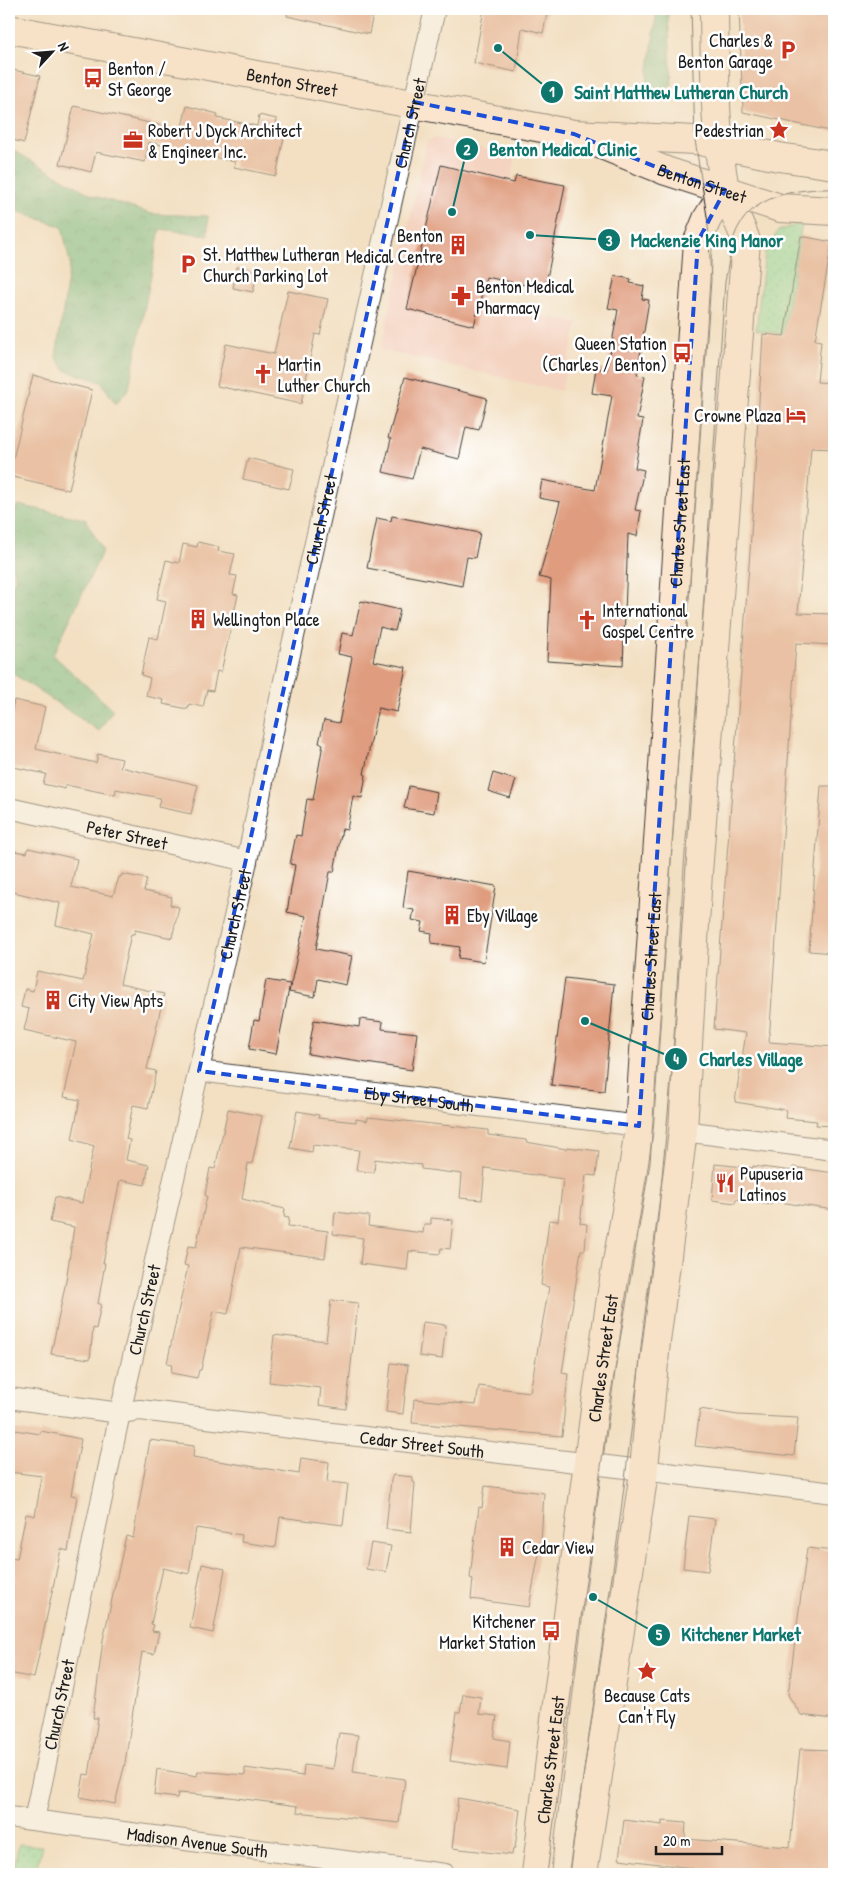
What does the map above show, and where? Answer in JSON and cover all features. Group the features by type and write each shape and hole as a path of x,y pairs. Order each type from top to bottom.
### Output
{"main road":[{"path":"583,1874 644,1470 656,1342 683,1131 698,872 746,241 741,224 725,190 720,144 714,9"},
{"name":"Benton Street","path":"9,29 414,102 574,134 695,140 779,157 834,165"},
{"name":"Benton Street","path":"574,134 666,171 780,208 834,211"},
{"name":"Charles Street East","path":"536,1874 587,1462 610,1296 633,1179 639,1126 698,241 707,219 725,190"},
{"path":"746,241 758,223 780,208"}],"street":[{"name":"Church Street","path":"34,1820 120,1413 247,861 277,712 435,9"},
{"name":"Peter Street","path":"9,808 247,861"},
{"name":"Eby Street South","path":"199,1071 639,1126"},
{"path":"683,1131 834,1150"},
{"name":"Cedar Street South","path":"9,1398 120,1413 140,1410 834,1493"},
{"name":"Madison Avenue South","path":"9,1817 445,1874"}],"highlighted area":[{"path":"414,102 574,134 666,171 725,190 698,241 639,1126 199,1071"}],"shaded area":[{"path":"436,138 516,156 483,306 578,323 561,391 381,350 427,141"}],"green space":[{"path":"657,9 666,9 668,13 672,85 658,96 646,92"},
{"path":"9,148 92,195 152,214 208,216 208,235 160,229 129,388 116,404 101,382 65,370 56,357 70,263 62,227 9,208"},
{"path":"802,223 783,334 756,330 765,252 778,231"},
{"path":"18,505 85,519 103,550 53,655 113,710 99,731 9,671 9,589 16,578 9,558 9,522"},
{"path":"19,1844 42,1846 35,1874 12,1874"}],"building":[{"path":"288,9 374,9 369,34 287,16"},
{"path":"484,9 548,9 543,33 522,28 516,72 474,63"},
{"name":"Charles & Benton Garage","path":"739,9 834,9 834,132 743,112"},
{"path":"9,69 40,76 24,143 9,139"},
{"path":"74,106 181,130 187,106 218,114 217,118 257,126 259,115 277,119 275,131 285,133 276,176 234,167 235,162 149,142 145,162 96,152 91,172 60,164"},
{"name":"Benton Medical Centre","path":"441,165 514,183 516,176 565,185 545,289 486,277 474,326 407,309"},
{"path":"801,236 832,242 815,340 821,341 817,382 834,383 834,449 811,448 798,613 834,614 834,645 796,643 769,1042 834,1047 834,1126 816,1125 817,1121 785,1118 786,1110 735,1102 746,1033 714,1029 750,552 763,334 784,336"},
{"path":"237,267 257,271 253,292 233,288"},
{"path":"615,276 631,279 630,283 644,286 642,299 649,300 637,375 645,376 637,419 643,420 635,468 644,470 635,510 641,511 637,536 628,534 623,666 547,661 551,580 539,577 560,502 539,498 542,480 595,490 612,396 592,393 596,368 607,370 618,310 608,308"},
{"path":"288,291 328,299 320,335 315,334 301,404 217,386 226,344 274,354"},
{"path":"33,375 92,390 69,490 9,476"},
{"path":"405,377 487,398 479,430 466,427 459,459 420,449 412,479 383,472 391,439 388,438"},
{"path":"248,458 294,469 289,489 243,479"},
{"path":"392,516 480,533 475,558 467,557 462,586 367,568 377,518 391,521"},
{"name":"Wellington Place","path":"198,542 219,547 218,551 235,554 230,575 237,576 233,594 238,595 221,672 217,671 213,691 207,690 203,707 189,704 188,709 163,704 164,700 146,696 150,678 141,675 149,637 158,639 166,601 157,599 166,560 179,563 183,544 197,547"},
{"path":"361,601 400,610 395,631 380,627 373,661 406,667 397,712 378,708 364,774 366,775 362,798 353,796 347,830 342,829 334,872 330,872 316,949 352,956 346,985 318,979 315,997 289,992 306,916 287,912 295,865 290,864 296,835 301,836 307,799 313,800 323,744 319,743 324,720 339,723 352,657 338,654 342,633 353,635"},
{"path":"14,700 45,707 36,749 96,763 98,754 122,759 120,767 198,785 191,814 158,807 160,798 116,789 115,795 66,785 65,789 43,784 46,774 9,766 9,725"},
{"path":"493,773 516,780 510,798 488,791"},
{"path":"409,786 437,792 434,813 404,808"},
{"path":"821,786 834,786 834,953 809,951"},
{"path":"28,848 77,859 71,887 113,896 119,877 122,874 147,879 144,891 172,897 170,905 179,907 172,938 135,930 134,934 131,934 120,984 164,994 147,1069 156,1071 148,1108 133,1105 126,1139 130,1140 126,1160 149,1165 145,1185 120,1180 103,1263 105,1263 98,1304 101,1304 96,1329 93,1328 90,1359 51,1354 66,1281 74,1227 50,1222 55,1197 82,1203 94,1146 72,1139 80,1100 64,1097 76,1042 24,1030 29,1009 21,1007 25,989 33,991 37,971 83,981 94,934 56,925 60,903 9,891 9,873 14,851 27,853"},
{"name":"Eby Village","path":"408,871 496,886 484,962 458,958 460,947 431,943 432,933 421,931 423,922 412,920 414,910 403,908"},
{"path":"565,978 614,984 604,1091 551,1085"},
{"path":"266,980 290,984 276,1054 249,1049 254,1020 259,1021"},
{"path":"360,1019 383,1022 382,1029 417,1033 412,1070 308,1054 314,1020 359,1027"},
{"path":"228,1109 262,1116 252,1164 248,1163 242,1199 285,1209 284,1217 289,1218 288,1226 328,1231 325,1258 241,1247 228,1314 214,1311 201,1370 199,1370 197,1378 171,1373 172,1364 167,1363 188,1266 184,1265 188,1246 196,1247 207,1196 205,1195 210,1168 215,1169"},
{"path":"297,1111 319,1115 318,1118 356,1122 356,1119 367,1121 368,1117 488,1130 488,1135 526,1140 526,1142 566,1149 567,1147 599,1151 596,1176 586,1175 580,1223 587,1224 585,1250 581,1250 562,1373 568,1374 562,1436 412,1423 414,1399 476,1405 479,1386 530,1392 549,1287 541,1285 549,1220 558,1221 563,1179 485,1168 482,1200 460,1198 462,1174 421,1169 421,1165 375,1159 374,1173 356,1170 359,1150 313,1145 312,1152 290,1148"},
{"path":"715,1164 793,1171 793,1167 834,1173 834,1210 772,1201 771,1204 736,1199 735,1203 712,1200"},
{"path":"335,1212 369,1216 368,1226 423,1233 424,1224 431,1224 431,1218 453,1220 450,1249 441,1248 440,1254 409,1251 407,1270 360,1264 363,1238 333,1234"},
{"path":"331,1300 358,1303 346,1409 319,1405 321,1388 269,1382 274,1335 326,1341"},
{"path":"423,1322 446,1325 442,1359 419,1356"},
{"path":"391,1363 408,1365 403,1414 386,1412"},
{"path":"700,1409 738,1415 798,1418 794,1456 695,1446"},
{"path":"9,1429 40,1434 41,1431 81,1439 71,1495 77,1496 68,1551 61,1549 34,1678 9,1673 9,1558 17,1559 26,1514 35,1516 42,1476 9,1472"},
{"path":"150,1440 194,1446 193,1457 299,1474 301,1458 329,1462 327,1482 348,1484 343,1525 280,1517 276,1547 241,1542 242,1535 196,1528 189,1574 163,1568 151,1624 154,1625 152,1631 159,1632 154,1654 142,1652 125,1763 115,1804 80,1797 84,1774 89,1775 98,1718 93,1718 103,1640 126,1536 133,1538"},
{"path":"393,1475 413,1477 413,1482 415,1483 411,1532 386,1529"},
{"name":"Cedar View","path":"485,1486 544,1493 541,1542 529,1607 471,1599 473,1579 470,1578 473,1551 479,1507 482,1508"},
{"path":"689,1516 715,1519 708,1571 683,1568"},
{"path":"371,1543 391,1546 386,1572 366,1569"},
{"path":"807,1548 834,1551 834,1719 801,1715 788,1695"},
{"path":"202,1564 225,1569 213,1633 190,1628"},
{"path":"463,1694 481,1697 479,1714 497,1716 494,1738 510,1741 507,1769 450,1761 457,1712 460,1712"},
{"path":"339,1733 358,1735 353,1772 405,1779 399,1823 297,1812 298,1806 229,1797 178,1793 177,1798 154,1795 157,1769 197,1776 198,1771 245,1775 245,1768 303,1776 304,1765 333,1769"},
{"path":"800,1749 834,1750 834,1874 714,1874 692,1872 692,1868 619,1859 624,1820 662,1825 662,1821 686,1823 685,1839 790,1847"},
{"path":"458,1798 520,1809 515,1848 513,1848 512,1855 452,1848"}],"tram line":[{"path":"547,1874 610,1399 650,1163 711,280 708,223 695,140 691,9"},
{"path":"569,1874 617,1542 658,1219 673,1060 725,282 734,237 741,223 750,212 762,203 775,197 805,190 834,189"}],"place":[{"name":"Saint Matthew Lutheran Church","path":"498,48"},
{"name":"Charles & Benton Garage","path":"788,50"},
{"name":"Benton / St George","path":"93,78"},
{"name":"Pedestrian","path":"779,130"},
{"name":"Robert J Dyck Architect & Engineer Inc.","path":"133,140"},
{"name":"Benton Medical Clinic","path":"452,212"},
{"name":"Mackenzie King Manor","path":"530,235"},
{"name":"Benton Medical Centre","path":"458,245"},
{"name":"St. Matthew Lutheran Church Parking Lot","path":"188,264"},
{"name":"Benton Medical Pharmacy","path":"461,296"},
{"name":"Queen Station (Charles / Benton)","path":"682,353"},
{"name":"Martin Luther Church","path":"263,374"},
{"name":"Crowne Plaza","path":"796,415"},
{"name":"Wellington Place","path":"198,619"},
{"name":"International Gospel Centre","path":"587,620"},
{"name":"Eby Village","path":"452,915"},
{"name":"City View Apts","path":"53,1000"},
{"name":"Charles Village","path":"585,1021"},
{"name":"Pupuseria Latinos","path":"725,1183"},
{"name":"Cedar View","path":"507,1547"},
{"name":"Kitchener Market","path":"593,1597"},
{"name":"Kitchener Market Station","path":"551,1631"},
{"name":"Because Cats Can't Fly","path":"647,1671"}]}
